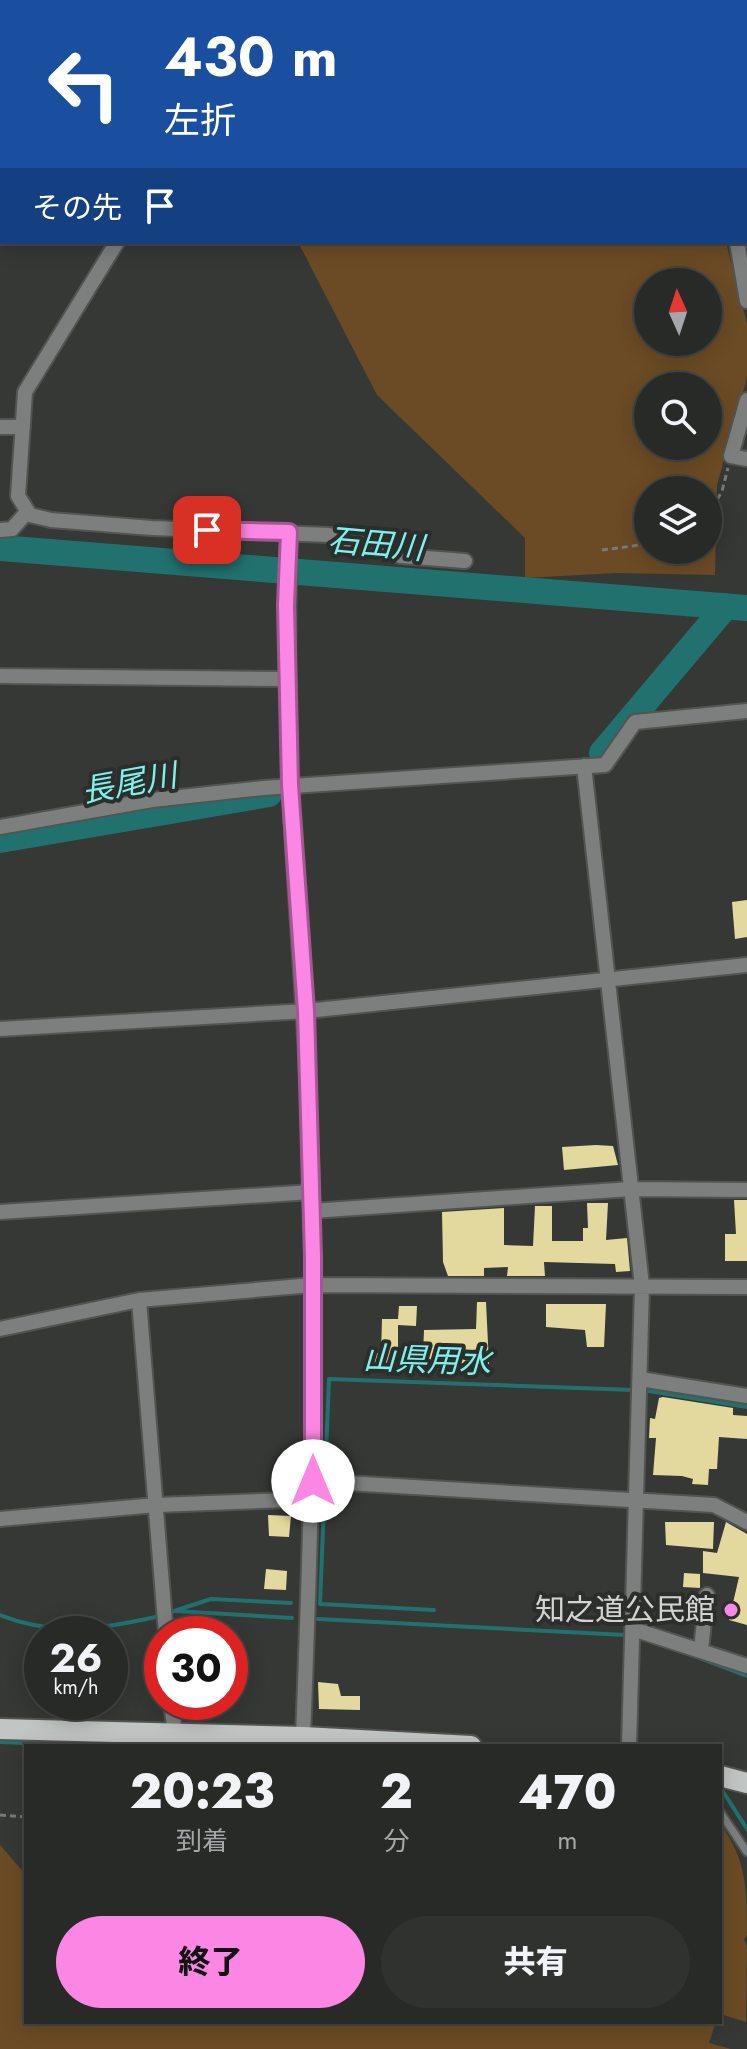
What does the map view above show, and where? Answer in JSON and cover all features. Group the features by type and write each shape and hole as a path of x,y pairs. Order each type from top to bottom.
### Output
{"main road":[{"path":"0,1729 387,1744"},
{"path":"722,1777 747,1783"}],"street":[{"path":"116,244 25,392 18,496 27,512 66,522 289,539 329,535 401,556 465,561"},
{"path":"737,244 747,301"},
{"path":"747,400 731,456 747,459"},
{"path":"0,427 23,427"},
{"path":"0,530 12,529 27,512"},
{"path":"289,539 286,605 290,785 306,1011 312,1192 313,1481 303,1742"},
{"path":"0,676 287,679"},
{"path":"0,827 152,800 290,785 605,765 635,722 747,711"},
{"path":"584,766 642,1286 629,1744"},
{"path":"0,1029 306,1011 747,965"},
{"path":"312,1211 631,1189 747,1190"},
{"path":"0,1212 312,1192"},
{"path":"0,1329 139,1300 313,1285 747,1287"},
{"path":"139,1300 165,1616"},
{"path":"640,1387 747,1396"},
{"path":"313,1481 714,1505 747,1522"},
{"path":"0,1519 156,1505 312,1499"},
{"path":"701,1649 707,1595"},
{"path":"633,1629 747,1666"},
{"path":"173,1720 175,1735"}],"lane":[{"path":"722,1815 747,1852"}],"path":[{"path":"722,491 731,456"},
{"path":"602,550 634,546"},
{"path":"0,1815 24,1817"}],"shaded area":[{"path":"299,244 727,244 747,324 747,378 720,476 634,476 634,564 715,564 715,575 616,573 525,578 525,538 377,395"},
{"path":"722,1827 736,1850 746,1890 746,2022 722,2015"},
{"path":"0,1845 24,1873 24,2024 715,2024 709,2043 731,2049 0,2049"}],"building":[{"path":"747,900 747,937 735,939 732,902"},
{"path":"613,1146 618,1165 564,1170 562,1147"},
{"path":"734,1200 747,1200 747,1261 725,1261 725,1234 736,1234"},
{"path":"587,1203 608,1203 606,1240 627,1238 630,1271 616,1272 615,1264 544,1262 545,1276 507,1276 508,1267 484,1268 484,1276 448,1276 443,1262 442,1212 504,1208 504,1245 533,1246 535,1206 552,1206 552,1241 583,1241 583,1228 588,1228"},
{"path":"477,1302 486,1302 489,1364 451,1363 451,1369 412,1368 412,1371 370,1369 370,1353 381,1353 382,1319 398,1319 399,1306 417,1306 416,1326 398,1325 398,1355 423,1354 424,1330 476,1329"},
{"path":"546,1304 606,1304 604,1347 587,1347 585,1330 546,1327"},
{"path":"659,1398 733,1408 733,1415 747,1416 747,1439 719,1437 717,1469 709,1469 708,1485 692,1484 693,1479 682,1476 653,1475 656,1438 649,1438 650,1418 655,1419"},
{"path":"268,1515 291,1516 289,1537 269,1536"},
{"path":"665,1522 714,1522 713,1549 666,1545"},
{"path":"726,1522 747,1534 747,1625 729,1620 739,1577 703,1573 703,1551 717,1553"},
{"path":"266,1569 287,1571 286,1590 264,1589"},
{"path":"684,1573 700,1574 700,1588 683,1587"},
{"path":"318,1682 338,1684 341,1696 360,1696 360,1710 319,1709"}],"waterway":[{"name":"石田川","path":"0,548 747,608"},
{"name":"長尾川","path":"602,753 726,606"},
{"name":"長尾川","path":"0,840 269,794"},
{"name":"山県用水","path":"434,1610 320,1604 329,1379 634,1390"},
{"name":"山県用水","path":"643,1390 747,1407"},
{"name":"山県用水","path":"168,1613 211,1599 291,1603"},
{"path":"175,1611 292,1618"},
{"name":"山県用水","path":"0,1615 40,1626 79,1629 144,1619"},
{"path":"318,1619 625,1635"},
{"path":"686,1653 747,1676"},
{"path":"0,1742 52,1744"},
{"path":"722,1790 747,1829"}],"place":[{"name":"知之道公民館","path":"731,1610"}],"route":[{"path":"207,530 289,532 287,679 290,785 306,1011 313,1257 313,1481"}]}
